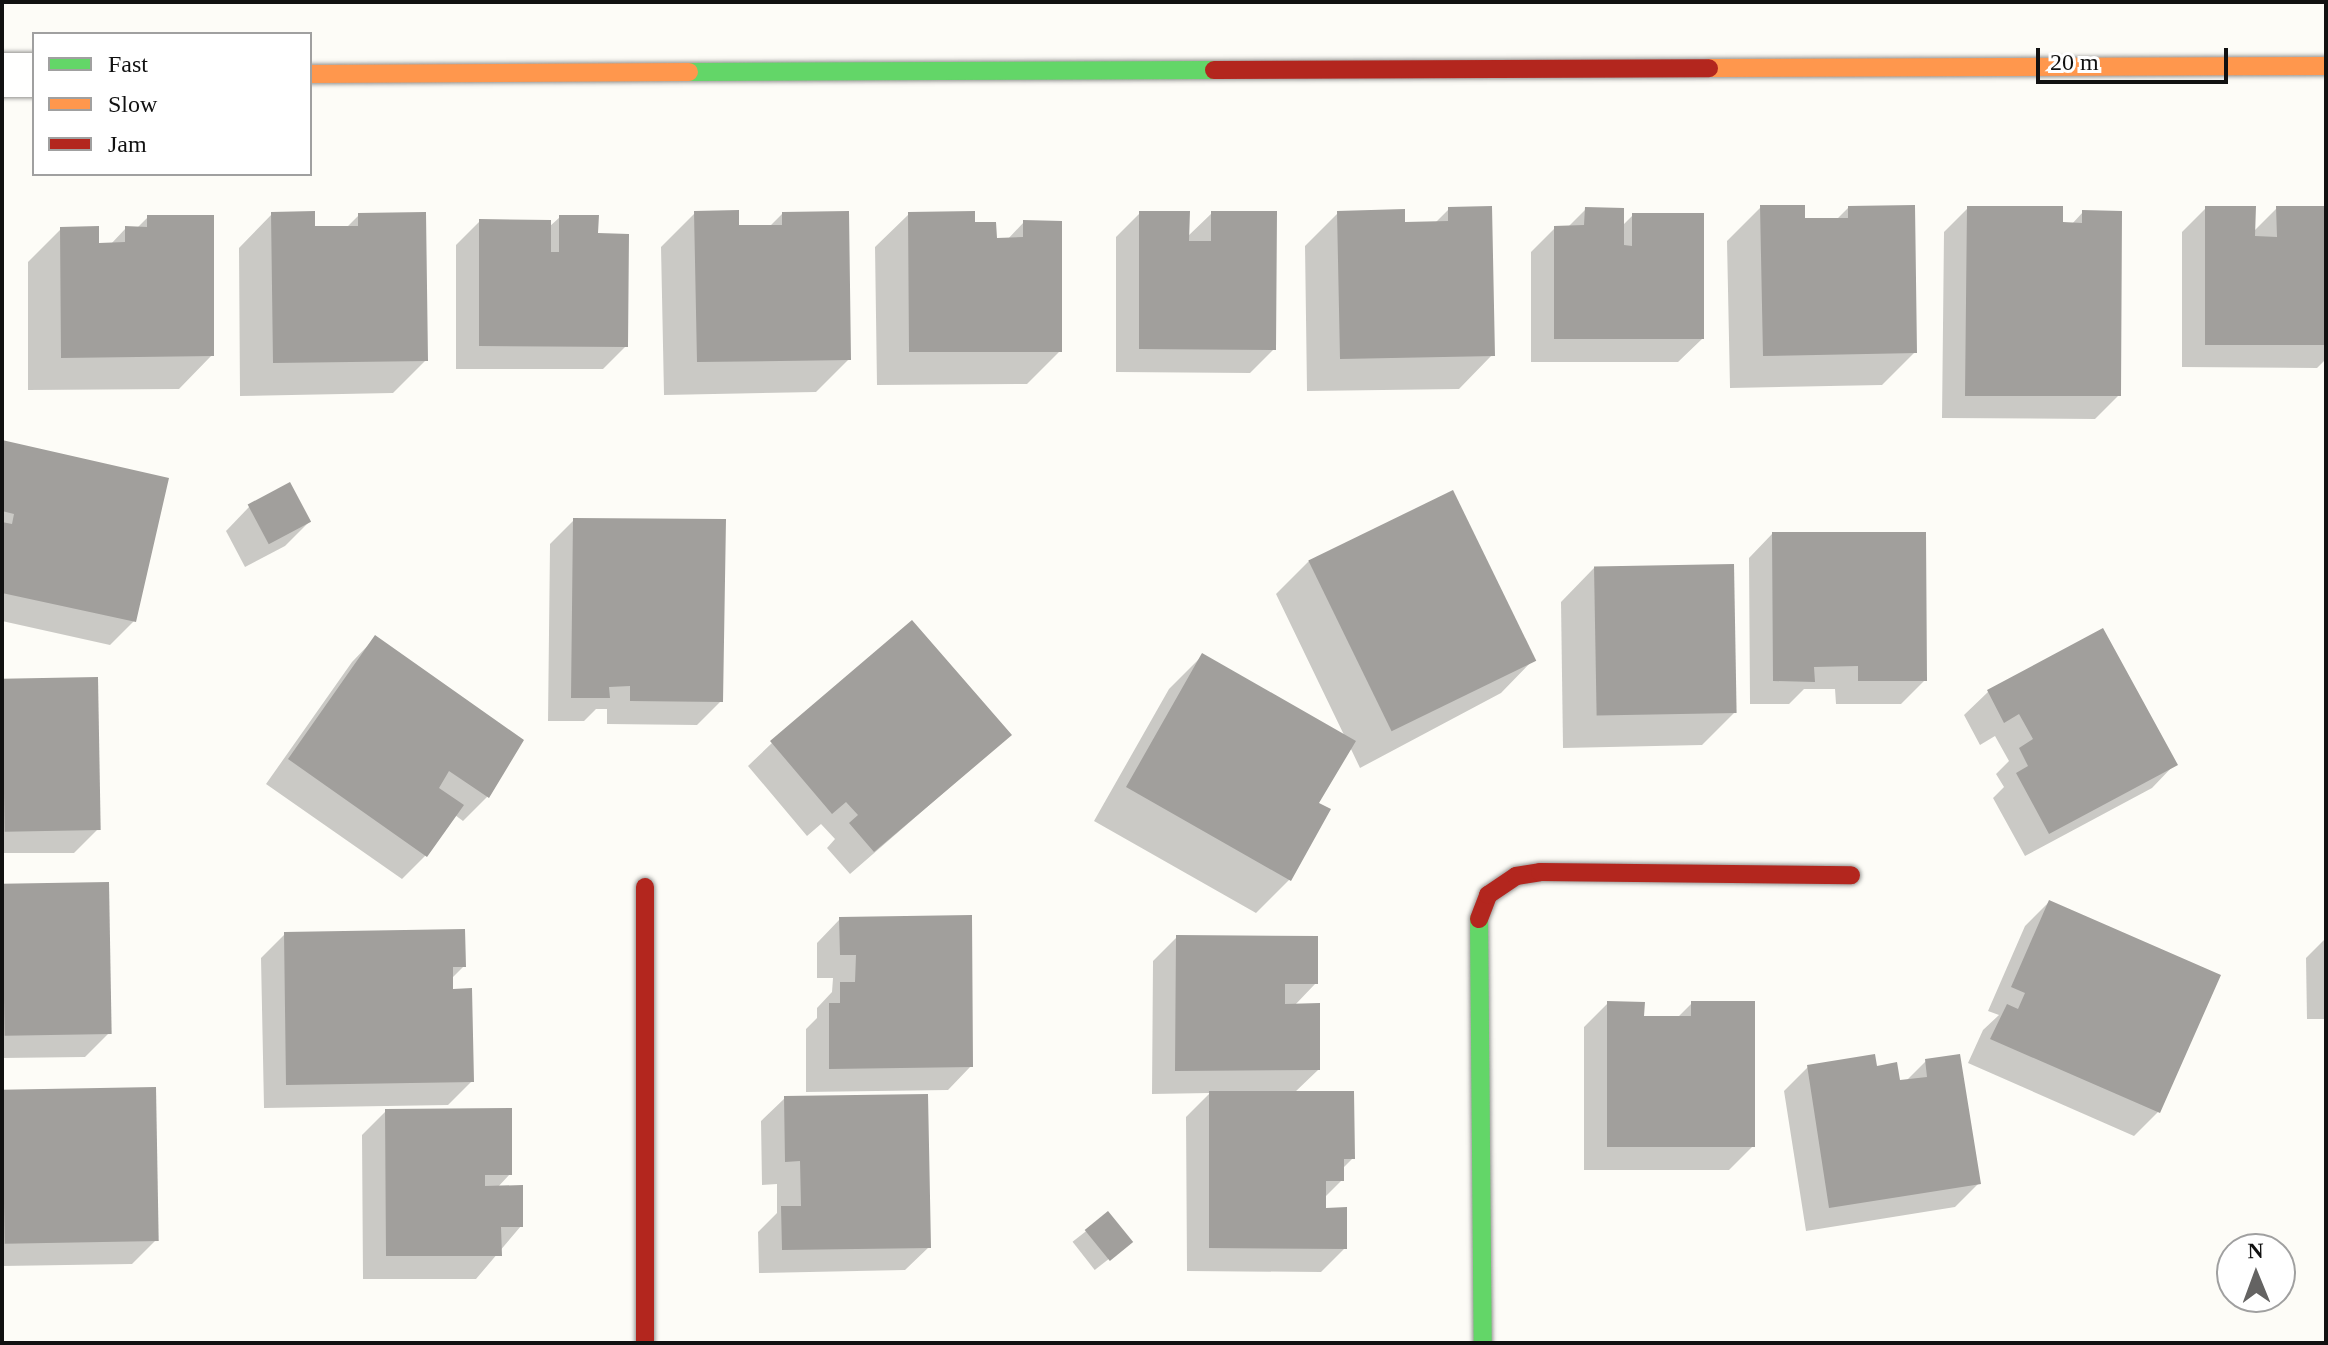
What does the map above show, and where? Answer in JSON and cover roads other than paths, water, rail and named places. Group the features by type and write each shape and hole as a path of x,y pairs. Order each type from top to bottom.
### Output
{"street":[{"path":"312,74 2326,66"},
{"path":"2,75 32,75"},
{"path":"1483,1343 1477,940 1480,910 1488,895 1516,876 1540,872 1851,875"},
{"path":"645,887 645,1343"}]}
